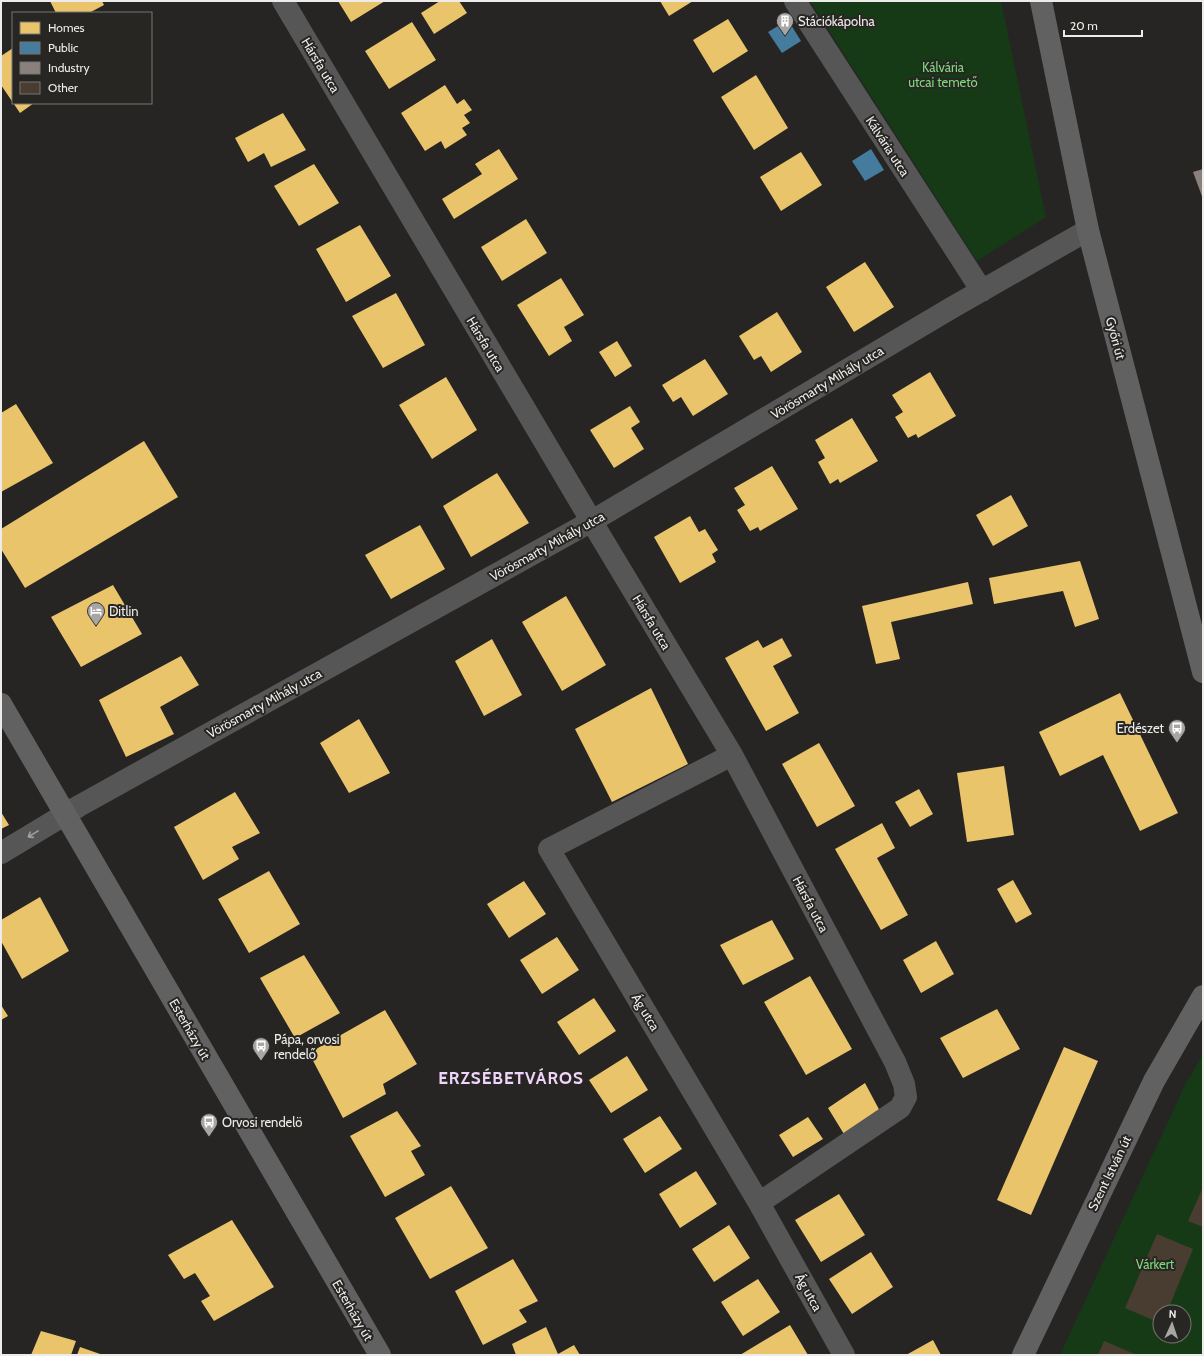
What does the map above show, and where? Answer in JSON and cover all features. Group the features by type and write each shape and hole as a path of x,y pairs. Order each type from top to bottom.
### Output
{"street":[{"name":"Hársfa utca","path":"284,1 732,755 895,1062 904,1084 906,1097 900,1108 759,1203"},
{"name":"Kálvária utca","path":"795,1 982,291"},
{"name":"Győri út","path":"1041,1 1088,230 1203,672"},
{"name":"Vörösmarty Mihály utca","path":"1,853 66,814 592,521 1088,230"},
{"name":"Esterházy út","path":"1,704 380,1355"},
{"name":"Ág utca","path":"732,755 549,849 759,1203 844,1355"},
{"name":"Szent István út","path":"1023,1355 1154,1081 1203,996"}],"green space":[{"name":"Kálvária utcai temető","path":"810,1 1001,1 1046,217 977,261"},
{"name":"Várkert","path":"1203,1054 1203,1355 1060,1355 1185,1085"}],"building: Homes":[{"path":"50,1 102,1 104,5 91,12 56,12"},
{"path":"338,1 385,1 351,22"},
{"path":"440,1 459,1 467,13 434,34 421,13"},
{"path":"660,1 693,1 669,16"},
{"path":"728,19 748,51 713,73 693,40"},
{"path":"412,22 436,60 389,89 365,51"},
{"path":"12,49 12,102 1,85 1,56"},
{"path":"756,75 788,128 754,150 721,97"},
{"path":"445,85 457,104 464,99 472,110 464,115 470,123 462,128 467,135 445,149 441,141 425,151 401,113"},
{"path":"14,104 33,104 20,113"},
{"path":"283,113 306,150 271,167 264,153 248,162 235,138"},
{"path":"499,149 518,179 454,219 442,199 482,174 475,164"},
{"path":"801,152 822,185 781,211 760,177"},
{"path":"314,164 339,203 299,226 274,186"},
{"path":"526,219 547,253 502,281 481,247"},
{"path":"360,225 391,276 346,302 316,249"},
{"path":"865,262 894,307 854,332 826,287"},
{"path":"561,278 584,315 564,327 572,341 549,356 517,305"},
{"path":"396,293 425,345 383,368 352,316"},
{"path":"777,312 802,352 771,372 761,356 754,360 739,336"},
{"path":"617,341 632,366 615,377 599,352"},
{"path":"705,359 728,394 693,416 681,397 673,402 662,385"},
{"path":"930,372 956,416 918,438 916,434 908,438 895,417 903,412 892,395"},
{"path":"446,377 477,430 432,459 399,405"},
{"path":"16,404 53,463 1,492 1,413"},
{"path":"630,406 640,422 631,428 644,449 614,468 590,430"},
{"path":"852,418 878,461 840,483 838,479 830,484 818,462 825,458 815,440"},
{"path":"144,441 178,497 25,588 1,549 1,529"},
{"path":"772,466 798,509 760,531 758,527 750,531 737,510 745,505 734,488"},
{"path":"497,473 529,523 471,557 443,506"},
{"path":"1011,495 1028,526 993,546 976,515"},
{"path":"690,516 699,532 705,529 718,550 712,554 716,562 680,583 654,537"},
{"path":"420,525 445,569 391,599 365,555"},
{"path":"1080,561 1099,619 1075,627 1063,591 994,604 989,578"},
{"path":"968,582 973,604 891,622 900,659 876,664 862,606"},
{"name":"Ditlin","path":"113,585 142,634 81,667 51,617"},
{"path":"566,596 606,665 562,691 522,622"},
{"path":"782,638 792,656 773,666 799,713 766,731 725,658 758,640 763,648"},
{"path":"492,639 522,695 484,716 455,661"},
{"path":"181,656 199,685 160,707 174,734 126,757 99,700"},
{"path":"651,688 688,764 612,802 575,729"},
{"path":"1120,693 1178,813 1140,831 1103,755 1060,776 1039,732"},
{"path":"359,719 390,773 349,793 320,743"},
{"path":"819,743 855,806 817,827 782,764"},
{"path":"1004,766 1014,835 967,842 957,773"},
{"path":"919,789 933,814 910,827 895,802"},
{"path":"235,792 260,833 232,847 239,859 203,880 174,827"},
{"path":"1,812 9,825 1,829"},
{"path":"882,823 895,848 877,858 908,915 881,930 835,849"},
{"path":"269,871 300,924 249,953 218,899"},
{"path":"1013,880 1032,914 1016,923 997,889"},
{"path":"524,881 546,914 509,938 487,904"},
{"path":"40,897 69,951 22,979 1,941 1,920"},
{"path":"772,920 794,959 743,985 720,945"},
{"path":"557,937 579,970 542,994 520,960"},
{"path":"936,941 954,974 921,993 903,960"},
{"path":"304,955 340,1013 295,1038 260,978"},
{"path":"810,976 852,1049 806,1075 764,1002"},
{"path":"594,998 616,1031 579,1055 557,1022"},
{"path":"1,1005 8,1016 1,1020"},
{"path":"997,1009 1020,1049 963,1078 940,1038"},
{"path":"385,1010 417,1064 383,1084 386,1094 343,1118 309,1053"},
{"path":"1064,1047 1098,1061 1031,1215 997,1200"},
{"path":"627,1056 648,1090 611,1113 589,1080"},
{"path":"865,1083 882,1115 847,1139 828,1108"},
{"path":"397,1111 421,1146 411,1151 425,1175 385,1197 350,1136"},
{"path":"660,1116 682,1149 645,1173 623,1139"},
{"path":"808,1117 823,1139 793,1157 779,1135"},
{"path":"696,1171 717,1204 680,1228 659,1194"},
{"path":"451,1186 488,1248 430,1279 395,1218"},
{"path":"839,1194 865,1235 821,1262 795,1220"},
{"path":"232,1220 274,1287 214,1321 201,1301 210,1296 195,1273 184,1279 168,1255"},
{"path":"729,1225 750,1258 714,1282 692,1249"},
{"path":"871,1252 893,1287 852,1314 829,1279"},
{"path":"513,1259 538,1301 519,1310 527,1322 483,1345 455,1291"},
{"path":"758,1279 780,1312 743,1336 721,1302"},
{"path":"790,1325 808,1355 740,1355"},
{"path":"546,1327 558,1354 574,1345 580,1355 516,1355 512,1344"},
{"path":"41,1331 76,1341 71,1355 31,1355"},
{"path":"933,1340 941,1355 906,1355"},
{"path":"80,1347 103,1355 77,1355"}],"building: Public":[{"name":"Stációkápolna","path":"788,20 801,41 782,53 768,32"},
{"path":"871,149 884,170 865,181 852,161"}],"building: Industry":[{"path":"1203,169 1203,199 1193,172"}],"building: Other":[{"path":"1203,1187 1203,1227 1188,1221"},
{"path":"1157,1234 1193,1249 1170,1304 1152,1304 1152,1320 1125,1308"},
{"path":"1104,1341 1137,1355 1098,1355"}],"place":[{"name":"Stációkápolna","path":"785,36"},
{"name":"Ditlin","path":"96,626"},
{"name":"Erdészet","path":"1177,743"},
{"name":"Pápa, orvosi rendelő","path":"261,1061"},
{"name":"Orvosi rendelö","path":"209,1137"}],"district":[{"name":"ERZSÉBETVÁROS","path":"511,1078"}]}
